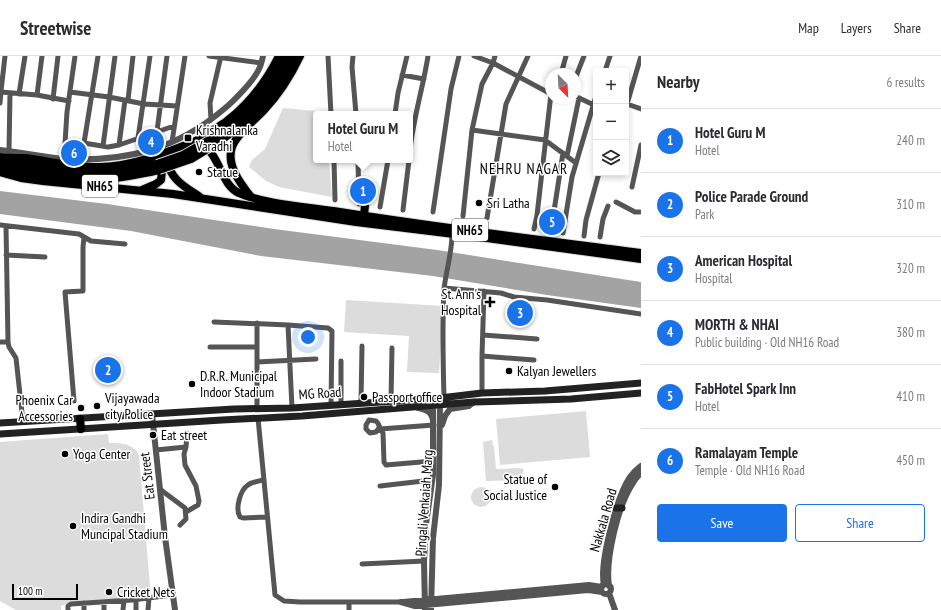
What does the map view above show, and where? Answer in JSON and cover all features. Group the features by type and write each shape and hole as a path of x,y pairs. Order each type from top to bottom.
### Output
{"main road":[{"path":"196,141 219,127 241,108 261,85 279,56"},
{"path":"0,162 66,172 95,173 131,170 157,163 174,166 191,159 213,142 258,100 287,56"},
{"path":"213,142 237,128 260,106 276,86 294,56"},
{"path":"250,197 235,173 231,155 232,146 238,137 275,97 300,56"},
{"name":"NH65","path":"0,157 24,158 76,166 102,167 127,163 157,163 172,146 196,141 201,143 212,154 230,187 250,197 277,203 641,260"},
{"path":"172,146 168,163 172,174 182,184 201,198"},
{"path":"0,168 61,177 89,179 120,177 157,163"},
{"path":"142,190 156,184 161,180 162,171 157,163"},
{"name":"NH65","path":"0,172 21,178 142,190 201,198 452,237 487,235 641,253"},
{"path":"237,204 240,193"},
{"path":"362,204 364,216"},
{"name":"MG Road","path":"0,434 302,416 414,407 482,393 545,391 641,382"},
{"name":"MG Road","path":"0,423 234,409 292,408 390,401 474,402 571,399 641,393"},
{"path":"80,418 81,429"}],"street":[{"path":"0,103 5,56"},
{"path":"19,94 25,56"},
{"path":"37,95 42,56"},
{"path":"53,99 58,56"},
{"path":"64,159 68,101 74,56"},
{"path":"84,143 98,56"},
{"path":"103,146 115,56"},
{"path":"119,145 133,56"},
{"path":"138,138 150,56"},
{"path":"157,131 167,56"},
{"path":"172,146 185,56"},
{"path":"209,56 237,58 258,63"},
{"path":"0,150 64,159 96,159 118,158 172,146 229,108 258,71 258,63 255,56"},
{"path":"258,63 263,56"},
{"path":"328,56 332,111"},
{"path":"353,56 352,67 356,111"},
{"path":"395,111 407,56"},
{"path":"413,126 428,56"},
{"path":"433,212 451,89 459,56"},
{"path":"474,56 493,63 545,91"},
{"path":"463,216 472,130 482,84 495,56"},
{"path":"487,218 506,104 528,56"},
{"path":"563,68 566,56"},
{"path":"579,68 584,56"},
{"path":"606,68 610,56"},
{"path":"626,104 641,56"},
{"path":"210,120 210,102 221,57"},
{"path":"402,75 424,79"},
{"path":"1,91 10,94 37,95 68,101"},
{"path":"70,92 92,94 144,104 177,106"},
{"path":"9,151 10,94"},
{"path":"581,99 593,105"},
{"path":"534,228 537,215 550,104"},
{"path":"554,211 576,104"},
{"path":"629,106 641,109"},
{"path":"563,233 572,177 593,109"},
{"path":"65,142 84,143 108,147 119,145 174,126"},
{"path":"472,130 545,140 576,163"},
{"path":"632,187 641,145"},
{"path":"334,163 335,200"},
{"path":"358,163 362,204"},
{"path":"380,207 387,163"},
{"path":"403,210 409,163"},
{"path":"584,236 586,220 597,176"},
{"path":"616,202 635,212 641,212"},
{"path":"600,237 603,219 608,206"},
{"path":"24,422 16,358 9,348 8,342 7,269 3,226 79,234 91,241 125,244"},
{"path":"438,401 445,286 452,237"},
{"path":"74,401 65,292 84,290 84,238"},
{"path":"6,255 45,257"},
{"path":"0,270 7,269"},
{"path":"445,286 641,314"},
{"path":"0,287 7,287"},
{"path":"482,393 484,291"},
{"path":"214,322 257,323 328,328 332,331 331,405"},
{"path":"257,323 257,409"},
{"path":"288,325 292,408"},
{"path":"483,335 537,339"},
{"path":"0,342 8,342"},
{"path":"361,403 362,346"},
{"path":"210,347 257,347"},
{"path":"390,401 392,348"},
{"path":"482,356 534,360"},
{"path":"257,362 316,359"},
{"path":"341,361 341,404"},
{"name":"Pingali Venkaiah Marg","path":"427,605 424,562 432,480 434,424 438,401"},
{"name":"Pingali Venkaiah Marg","path":"427,605 439,485 438,401"},
{"path":"439,431 445,416 450,409 469,406 474,402"},
{"path":"414,407 428,411 431,414 434,424 380,428 383,432 384,462 386,465 433,462"},
{"name":"Eat Street","path":"152,414 172,595 175,610"},
{"path":"258,418 275,595 284,601 401,602 427,605 589,585 604,587"},
{"path":"186,433 186,447 184,454 185,465 196,486 199,501 198,505 186,512"},
{"path":"156,450 186,447"},
{"name":"Nakkala Road","path":"619,508 619,499 630,478 641,466"},
{"name":"Nakkala Road","path":"615,610 609,593 610,589 604,587 604,557 619,508 633,483 641,473"},
{"path":"263,480 250,484 244,489 237,506 237,510 240,517 243,518 267,517"},
{"path":"380,486 432,480"},
{"path":"161,490 183,505 186,512 186,519 180,525"},
{"path":"428,510 436,512"},
{"path":"362,564 424,562"},
{"path":"68,610 68,604 172,595"},
{"path":"148,610 149,598"},
{"path":"136,599 136,610"},
{"path":"123,610 124,600"},
{"path":"104,602 104,610"},
{"path":"349,602 349,610"},
{"path":"84,603 84,610"}],"shaded area":[{"path":"283,108 316,111 313,111 313,163 329,163 332,197 279,187 266,181 249,167 252,160 265,149"},
{"path":"0,191 107,204 274,229 437,250 641,282 641,308 547,295 433,276 261,256 131,231 0,214"},
{"path":"346,300 443,306 439,373 407,372 409,336 344,332"},
{"path":"586,411 590,457 500,465 496,419"},
{"name":"Indira Gandhi Muncipal Stadium","path":"108,434 109,443 126,444 133,448 139,455 151,598 69,603 61,606 61,610 16,610 0,601 0,442"},
{"path":"492,440 496,469 524,469 519,480 486,481 483,442"},
{"path":"477,487 485,487 491,493 491,501 485,507 477,507 471,501 471,493"}],"place":[{"name":"Krishnalanka Varadhi","path":"188,138"},
{"name":"MORTH & NHAI","path":"151,142"},
{"name":"Ramalayam Temple","path":"74,153"},
{"name":"Statue","path":"199,172"},
{"name":"Hotel Guru M","path":"363,191"},
{"name":"Sri Latha","path":"479,203"},
{"name":"FabHotel Spark Inn","path":"552,222"},
{"name":"St. Ann's Hospital","path":"490,302"},
{"name":"American Hospital","path":"520,313"},
{"name":"Police Parade Ground","path":"108,370"},
{"name":"Kalyan Jewellers","path":"509,371"},
{"name":"D.R.R. Municipal Indoor Stadium","path":"192,384"},
{"name":"Passport office","path":"364,397"},
{"name":"Vijayawada city Police","path":"97,406"},
{"name":"Phoenix Car Accessories","path":"81,408"},
{"name":"Eat street","path":"153,435"},
{"name":"Yoga Center","path":"65,454"},
{"name":"Statue of Social Justice","path":"555,487"},
{"name":"Indira Gandhi Muncipal Stadium","path":"73,526"},
{"name":"Cricket Nets","path":"109,592"}],"district":[{"name":"NEHRU NAGAR","path":"524,168"}]}
